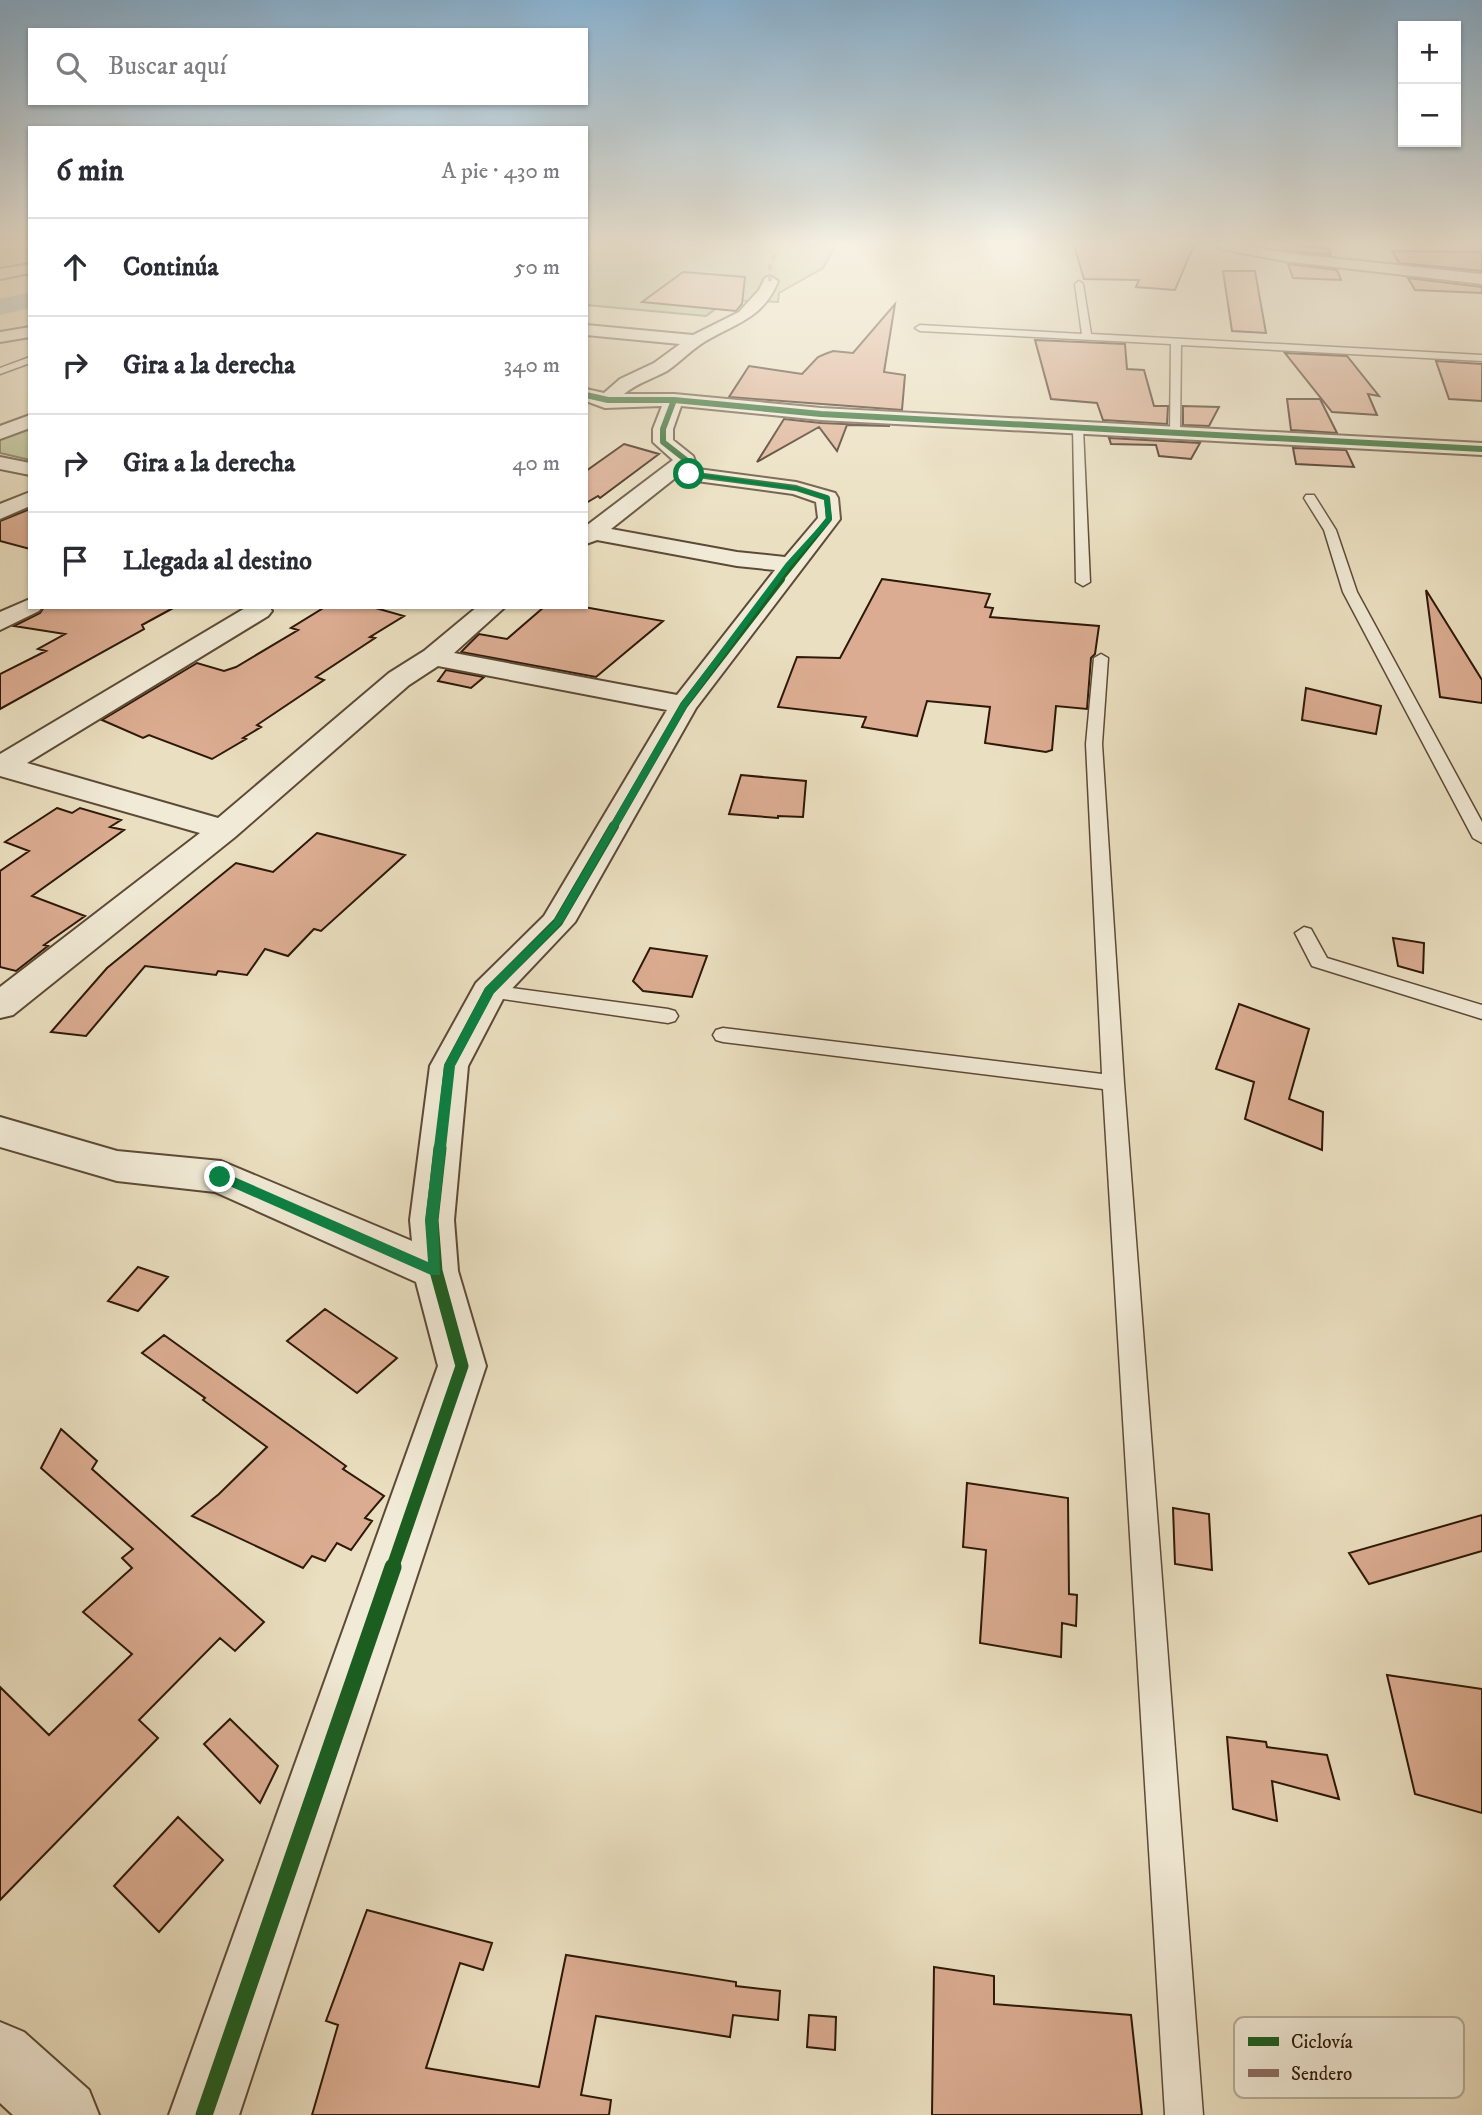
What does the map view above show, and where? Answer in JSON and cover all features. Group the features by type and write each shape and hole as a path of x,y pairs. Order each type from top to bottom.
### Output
{"street":[{"path":"588,414 626,383 660,367 691,344"},
{"path":"660,367 654,375 659,390 674,400"},
{"path":"588,396 608,400 674,400 821,414 1482,449"},
{"path":"204,2115 462,1366 436,1271 432,1220 449,1066 489,991 558,922 684,705 789,565 829,519 827,498 796,488 689,474 685,460 663,442 663,429 674,400"},
{"path":"0,433 28,422"},
{"path":"589,535 685,460"},
{"path":"0,463 28,469"},
{"path":"0,512 28,499"},
{"path":"589,535 789,565"},
{"path":"0,621 28,607"},
{"path":"0,1006 224,830 399,679 433,657 491,609"},
{"path":"1,766 259,611"},
{"path":"433,657 684,705"},
{"path":"1,766 224,830"},
{"path":"0,1132 117,1166 220,1177 436,1271"},
{"path":"0,2056 64,2115"}],"lane":[{"path":"1175,433 1176,344"},
{"path":"1239,344 1482,358"},
{"path":"0,371 28,361"},
{"path":"1078,429 1083,582"},
{"path":"1310,498 1330,530 1350,593 1482,838"},
{"path":"1101,658 1094,744 1113,1083 1184,2115"},
{"path":"1304,933 1319,962 1482,1012"},
{"path":"489,991 668,1016"},
{"path":"723,1035 1113,1083"}],"green space":[{"path":"28,427 28,460 0,453 0,438"}],"building":[{"path":"861,344 889,344 884,372 905,375 902,410 729,397 749,366 802,374 818,357 825,354 833,351 853,353"},
{"path":"1036,344 1125,344 1127,369 1144,370 1154,406 1168,406 1167,424 1103,420 1097,403 1051,399"},
{"path":"1285,353 1347,356 1379,396 1368,394 1377,415 1332,412"},
{"path":"1436,361 1482,364 1482,401 1449,399"},
{"path":"1287,399 1320,399 1337,433 1291,430"},
{"path":"1183,406 1219,407 1209,426 1183,425"},
{"path":"784,419 890,426 847,425 837,451 819,427 757,462"},
{"path":"1109,438 1200,443 1191,459 1159,456 1156,445 1111,444"},
{"path":"624,444 659,454 600,498 598,496 588,502 588,470"},
{"path":"1293,448 1346,450 1354,467 1296,464"},
{"path":"28,510 28,548 0,541 0,521"},
{"path":"882,579 990,594 985,607 993,608 990,617 1099,626 1095,654 1091,658 1087,709 1056,706 1052,750 1046,752 985,743 990,707 927,701 917,736 862,727 866,717 778,707 797,657 840,658"},
{"path":"1426,590 1482,680 1482,703 1440,697"},
{"path":"588,608 663,621 596,677 461,652 479,634 507,639 542,609"},
{"path":"43,609 171,609 142,625 144,629 0,709 0,674 46,651 38,649 65,634 14,626"},
{"path":"322,609 379,609 404,616 370,637 375,638 316,677 324,680 257,725 261,727 243,738 246,739 212,759 149,735 143,738 102,720 197,663 224,671 236,667 298,630 291,628"},
{"path":"446,670 484,677 471,688 438,681"},
{"path":"1306,688 1381,706 1376,734 1302,720"},
{"path":"741,775 806,781 803,817 729,814"},
{"path":"57,808 72,813 80,808 121,820 110,827 124,830 32,896 85,916 44,945 48,946 16,971 0,967 0,871 29,851 5,842"},
{"path":"317,833 405,855 321,931 314,929 288,956 265,949 247,975 218,971 216,975 145,966 86,1036 51,1032 107,968 236,863 273,872"},
{"path":"1393,938 1424,943 1423,973 1398,966"},
{"path":"650,948 707,956 692,997 643,991 633,981"},
{"path":"1239,1004 1309,1029 1289,1099 1323,1112 1322,1150 1245,1119 1254,1082 1216,1069"},
{"path":"138,1267 168,1277 138,1311 108,1301"},
{"path":"325,1309 397,1358 357,1393 287,1341"},
{"path":"164,1335 346,1466 343,1469 384,1496 365,1518 372,1521 351,1550 337,1543 325,1561 312,1556 303,1568 192,1516 267,1447 142,1353"},
{"path":"61,1429 97,1461 92,1469 264,1622 235,1651 220,1638 139,1720 158,1738 0,1900 0,1687 49,1735 132,1654 83,1612 132,1568 122,1558 133,1549 41,1468"},
{"path":"967,1483 1068,1498 1069,1594 1077,1595 1076,1626 1062,1623 1061,1657 980,1643 986,1550 963,1547"},
{"path":"1173,1508 1209,1514 1212,1570 1175,1564"},
{"path":"1482,1515 1482,1551 1369,1584 1349,1553"},
{"path":"1387,1675 1482,1689 1482,1813 1415,1794"},
{"path":"230,1719 278,1766 260,1803 204,1744"},
{"path":"1227,1737 1266,1742 1267,1747 1327,1755 1339,1799 1272,1781 1277,1821 1233,1809"},
{"path":"178,1817 223,1860 159,1932 114,1886"},
{"path":"367,1910 492,1943 483,1970 460,1963 426,2068 539,2087 566,1955 736,1982 736,1986 780,1991 778,2020 733,2015 730,2037 596,2016 581,2095 611,2100 609,2115 312,2115 338,2025 326,2021"},
{"path":"934,1967 994,1976 994,2004 1131,2015 1142,2115 932,2115"},
{"path":"809,2015 836,2017 835,2050 807,2047"}],"cycle path":[{"path":"588,395 608,400 674,400 821,414 1482,449"},
{"path":"204,2115 462,1366 436,1271 432,1220 449,1066 489,991 558,922 684,705 829,519 827,498 796,488 689,474 686,460 663,442 663,429 674,400"}],"route":[{"path":"220,1177 436,1271 432,1220 449,1066 489,991 558,922 587,867 684,705 789,565 829,519 827,498 796,488 689,474"}]}
